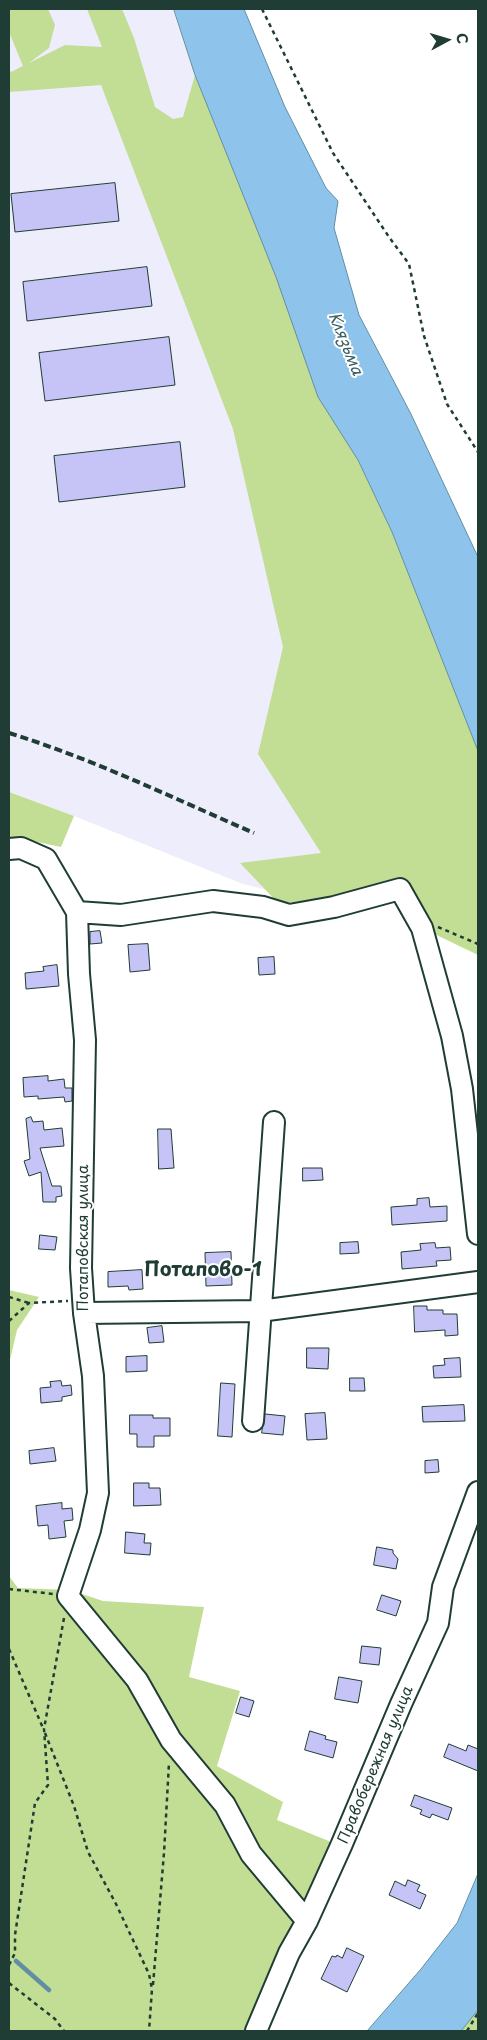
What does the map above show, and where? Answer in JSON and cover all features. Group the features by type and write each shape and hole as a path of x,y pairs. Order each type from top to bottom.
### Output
{"street":[{"path":"9,849 21,848 46,859 77,912 121,915 213,901 263,908 289,914 334,907 400,889 419,923 456,1054 462,1089 478,1234"},
{"name":"Потаповская улица","path":"69,1593 90,1530 98,1492 93,1376 83,1306 81,1268 85,1040 79,974 77,912"},
{"path":"253,1420 274,1122"},
{"path":"83,1306 260,1311 478,1282"},
{"name":"Правобережная улица","path":"256,2031 289,1953 307,1921 341,1846 401,1704 438,1623 443,1587 478,1492"},
{"path":"69,1593 137,1680 170,1740 225,1805 251,1854 307,1921"}],"path":[{"path":"262,9 333,153 409,264 424,336 447,404 478,452"},
{"path":"419,923 478,944"},
{"path":"9,1297 29,1303 83,1306"},
{"path":"9,1322 29,1303"},
{"path":"9,1589 69,1593 44,1729 48,1785 35,1803 15,1935 15,1953 9,1965"},
{"path":"9,1649 44,1729 74,1806 88,1852 143,1960 149,1974 152,1989"},
{"path":"149,2031 164,1853 170,1740"},
{"path":"9,1983 55,2019 64,2031"},
{"path":"466,2031 478,2014"}],"shaded area":[{"path":"9,9 174,9 195,75 478,751 305,899 243,884 9,792"}],"green space":[{"path":"9,9 48,9 55,25 49,48 29,63 65,45 102,47 87,9 122,9 134,38 155,107 173,119 183,117 195,75 276,277 318,397 358,460 392,532 478,751 478,955 422,928 405,882 342,899 278,903 240,863 321,853 258,754 283,647 233,429 101,85 9,92 9,69 11,72 23,66 9,32"},
{"path":"9,792 74,816 61,847 14,837 9,838"},
{"path":"9,1290 39,1297 17,1330 9,1364"},
{"path":"9,1576 18,1588 70,1590 103,1601 204,1607 189,1677 240,1691 217,1766 283,1802 277,1820 341,1846 256,2031 9,2031"},
{"path":"478,2010 478,2031 461,2031"}],"water":[{"name":"Клязьма","path":"174,9 244,9 285,107 326,188 338,201 334,228 359,315 411,414 478,557 478,751 392,532 358,460 318,397 276,277 195,75"},
{"path":"478,1874 478,2010 461,2031 367,2031 421,1969 457,1923"}],"building":[{"path":"115,183 119,221 15,232 11,194"},
{"path":"147,267 152,306 27,321 23,282"},
{"path":"169,337 175,385 45,401 39,353"},
{"path":"180,442 185,487 59,502 54,456"},
{"path":"100,931 102,943 90,944 90,932"},
{"path":"148,944 150,970 130,972 128,945"},
{"path":"274,957 275,974 259,975 258,958"},
{"path":"57,965 59,986 26,989 25,973 44,971 43,967"},
{"path":"48,1076 48,1081 64,1079 65,1088 72,1088 72,1101 65,1102 64,1097 38,1099 38,1096 24,1097 23,1078"},
{"path":"31,1117 33,1122 43,1121 44,1130 62,1128 64,1146 40,1148 52,1186 61,1186 62,1196 56,1197 56,1202 43,1202 41,1172 29,1176 24,1161 30,1159 26,1119"},
{"path":"158,1129 171,1129 174,1168 159,1169"},
{"path":"303,1168 322,1168 323,1180 303,1181"},
{"path":"429,1198 430,1207 447,1206 447,1221 392,1225 391,1207 417,1205 417,1199"},
{"path":"40,1235 57,1237 55,1250 39,1249"},
{"path":"358,1242 359,1253 340,1254 340,1243"},
{"path":"435,1243 436,1248 450,1247 451,1260 436,1261 437,1266 402,1269 401,1252 421,1250 420,1244"},
{"path":"231,1252 232,1285 206,1286 205,1253"},
{"path":"142,1270 143,1289 129,1290 128,1286 108,1287 108,1272"},
{"path":"414,1306 427,1306 427,1310 443,1310 443,1314 457,1314 458,1335 445,1336 445,1330 415,1332"},
{"path":"162,1326 164,1342 149,1343 147,1328"},
{"path":"307,1348 329,1348 328,1369 307,1368"},
{"path":"147,1356 147,1371 126,1372 126,1357"},
{"path":"460,1358 461,1377 434,1378 433,1366 445,1365 444,1359"},
{"path":"350,1378 364,1378 365,1391 350,1391"},
{"path":"61,1381 62,1386 71,1385 72,1395 62,1397 62,1401 41,1403 40,1388 51,1387 50,1382"},
{"path":"221,1383 235,1384 232,1437 218,1436"},
{"path":"464,1405 465,1421 423,1422 422,1407"},
{"path":"325,1413 327,1439 307,1440 305,1414"},
{"path":"265,1414 285,1416 283,1435 262,1433"},
{"path":"130,1415 153,1415 153,1418 170,1418 170,1436 154,1436 154,1447 137,1447 137,1434 130,1434"},
{"path":"54,1448 56,1461 30,1464 29,1451"},
{"path":"438,1460 439,1472 425,1473 425,1461"},
{"path":"134,1483 149,1483 149,1488 160,1488 161,1505 134,1506"},
{"path":"62,1503 62,1509 72,1508 73,1520 64,1521 66,1537 49,1539 48,1525 38,1526 36,1506"},
{"path":"126,1532 145,1534 144,1543 151,1543 150,1555 125,1553"},
{"path":"377,1547 393,1550 398,1559 396,1569 374,1565"},
{"path":"382,1595 401,1601 396,1616 377,1610"},
{"path":"362,1646 381,1648 379,1665 360,1663"},
{"path":"339,1677 362,1681 358,1703 335,1699"},
{"path":"241,1697 254,1701 249,1717 236,1713"},
{"path":"310,1731 326,1736 325,1739 337,1742 333,1758 305,1750"},
{"path":"449,1744 466,1751 468,1745 478,1749 478,1771 444,1757"},
{"path":"415,1795 452,1808 448,1820 432,1814 430,1818 420,1814 422,1810 411,1806"},
{"path":"408,1880 420,1885 417,1891 426,1895 420,1909 389,1895 395,1881 405,1886"},
{"path":"347,1948 364,1956 347,1992 321,1979 332,1956 336,1957 337,1955 342,1958"}],"waterway":[{"path":"16,1961 49,1990"}],"railway":[{"path":"9,733 102,767 254,833"}],"district":[{"name":"Потапово-1","path":"203,1270"}]}
